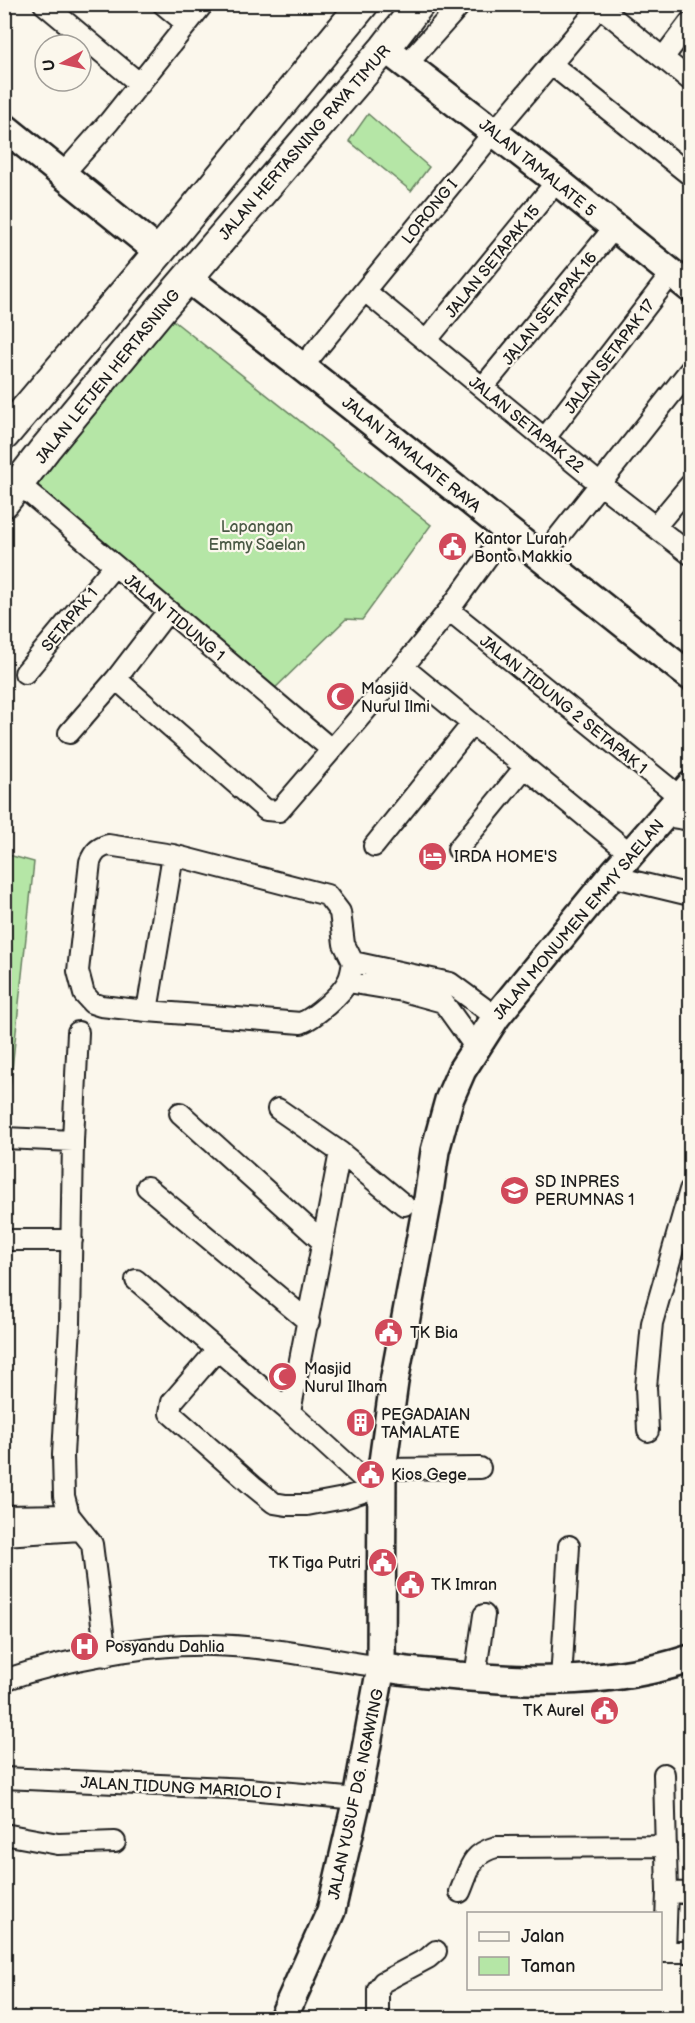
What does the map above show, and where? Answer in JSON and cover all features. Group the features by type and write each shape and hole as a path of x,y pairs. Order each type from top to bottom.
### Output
{"main road":[{"path":"4,435 159,252 363,4"},
{"name":"JALAN HERTASNING RAYA TIMUR","path":"187,278 396,56 419,4"},
{"name":"JALAN LETJEN HERTASNING","path":"12,493 100,382 187,278"}],"street":[{"path":"44,4 140,84"},
{"path":"163,4 187,24"},
{"path":"63,174 140,84 202,4"},
{"path":"396,56 461,4"},
{"path":"601,6 690,80"},
{"name":"LORONG I","path":"303,366 494,132 601,6"},
{"path":"663,58 690,21"},
{"name":"JALAN TAMALATE 5","path":"396,56 681,281"},
{"path":"551,64 690,175"},
{"path":"4,127 159,252"},
{"name":"JALAN SETAPAK 15","path":"426,341 557,181"},
{"name":"JALAN SETAPAK 16","path":"483,387 614,228"},
{"name":"JALAN TAMALATE RAYA","path":"187,278 303,366 541,559 690,676"},
{"name":"JALAN SETAPAK 17","path":"545,438 681,281"},
{"name":"JALAN SETAPAK 22","path":"365,291 600,484 690,554"},
{"path":"541,559 690,370"},
{"path":"656,527 690,485"},
{"name":"JALAN TIDUNG 1","path":"12,493 114,566 332,750"},
{"path":"116,679 266,810 279,811 403,668 449,610 507,530"},
{"name":"SETAPAK 1","path":"25,673 114,566"},
{"name":"JALAN TIDUNG 2 SETAPAK 1","path":"449,610 682,805"},
{"path":"69,732 116,679 168,611"},
{"path":"403,668 631,854"},
{"path":"374,846 472,724"},
{"path":"458,849 525,767"},
{"name":"JALAN MONUMEN EMMY SAELAN","path":"381,1667 379,1484 394,1382 435,1151 449,1100 462,1070 495,1017 611,876 682,805"},
{"path":"108,845 173,855 327,895 340,912 344,944 353,962 348,982 322,1010 301,1023 147,1011 92,1003 84,994 78,971 90,862 93,854 99,848 108,845"},
{"path":"147,1011 173,855"},
{"path":"611,876 690,895"},
{"path":"353,962 446,993 495,1017"},
{"path":"348,982 403,991 446,993"},
{"path":"446,993 476,1048"},
{"path":"78,1032 73,1142 70,1324 63,1455 64,1496 75,1523 92,1544 105,1656"},
{"path":"278,1109 340,1152 404,1205"},
{"path":"180,1113 322,1241"},
{"path":"4,1138 73,1142"},
{"path":"290,1412 340,1152"},
{"path":"147,1186 309,1322"},
{"path":"648,1431 646,1387 652,1323 690,1190"},
{"path":"4,1240 72,1240"},
{"path":"136,1280 290,1412 379,1484"},
{"path":"217,1350 172,1402 170,1413 274,1503 307,1505 325,1502 379,1484 480,1468"},
{"path":"4,1516 75,1523"},
{"path":"4,1535 75,1523"},
{"path":"561,1681 569,1546"},
{"path":"475,1677 484,1615"},
{"path":"4,1680 36,1670 105,1656 149,1649 212,1645 475,1677 561,1681 637,1674 690,1659"},
{"name":"JALAN YUSUF DG. NGAWING","path":"283,2019 330,1911 357,1799 381,1667"},
{"path":"664,1774 667,1892 663,1952 690,1952"},
{"name":"JALAN TIDUNG MARIOLO I","path":"4,1778 249,1789 357,1799"},
{"path":"4,1834 58,1844 115,1842"},
{"path":"460,1892 474,1858 483,1850 496,1847 666,1846"},
{"path":"667,1892 690,1893"},
{"path":"378,2019 378,1989 382,1982 428,1958 436,1951"}],"green space":[{"path":"368,114 429,167 411,191 349,141"},
{"name":"Lapangan Emmy Saelan","path":"160,310 431,525 362,620 346,619 268,695 19,484"},
{"path":"5,854 34,862 10,1088 4,1088"}],"place":[{"name":"Kantor Lurah Bonto Makkio","path":"453,547"},
{"name":"Masjid Nurul Ilmi","path":"340,697"},
{"name":"IRDA HOME'S","path":"433,856"},
{"name":"SD INPRES PERUMNAS 1","path":"514,1190"},
{"name":"TK Bia","path":"389,1332"},
{"name":"Masjid Nurul Ilham","path":"283,1377"},
{"name":"PEGADAIAN TAMALATE","path":"360,1423"},
{"name":"Kios Gege","path":"370,1474"},
{"name":"TK Tiga Putri","path":"382,1562"},
{"name":"TK Imran","path":"410,1584"},
{"name":"Posyandu Dahlia","path":"84,1646"},
{"name":"TK Aurel","path":"605,1710"}]}
